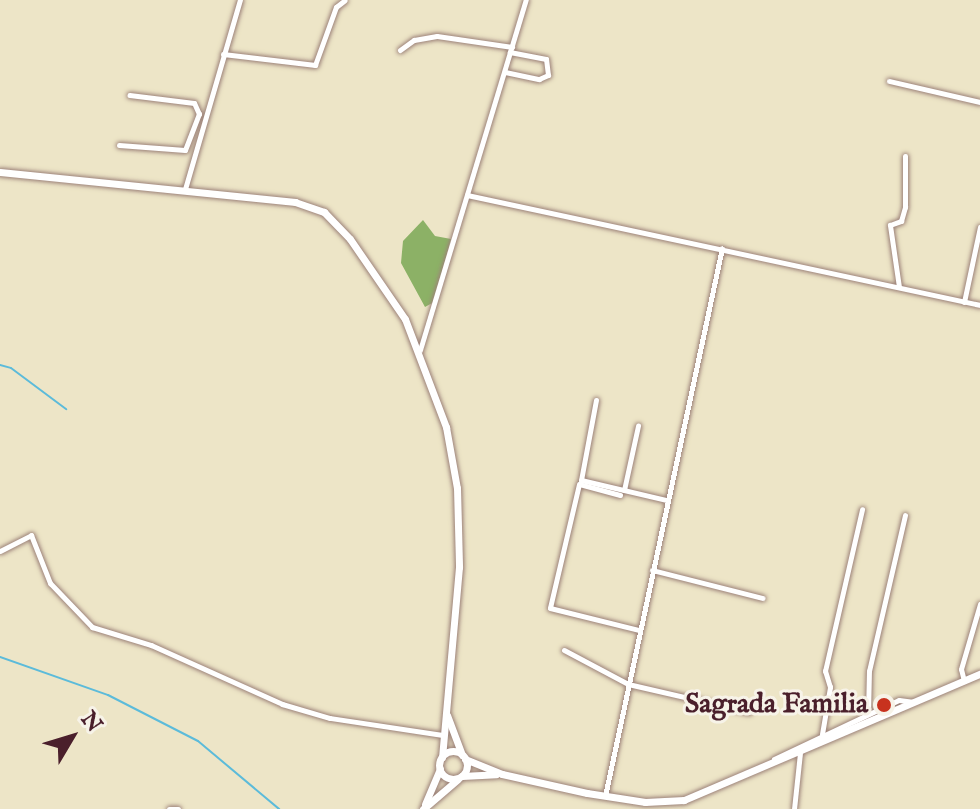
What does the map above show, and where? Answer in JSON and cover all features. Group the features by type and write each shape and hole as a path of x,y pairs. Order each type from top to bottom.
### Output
{"street":[{"path":"185,189 240,0"},
{"path":"223,54 315,65 336,7 345,0"},
{"path":"420,350 526,0"},
{"path":"400,50 429,36 511,49 543,57 548,75 539,79 505,72"},
{"path":"889,81 980,102"},
{"path":"119,145 180,152 199,114 194,103 129,95"},
{"path":"194,128 202,130"},
{"path":"899,287 890,225 901,221 905,207 905,156"},
{"path":"0,172 295,202 324,212 359,251 420,350 446,427 457,488 459,567 442,757 423,809"},
{"path":"467,195 980,305"},
{"path":"964,302 980,227"},
{"path":"605,796 722,248"},
{"path":"596,400 580,477 622,492"},
{"path":"622,492 638,426"},
{"path":"639,630 550,608 579,484 666,500"},
{"path":"822,734 830,687 825,671 862,509"},
{"path":"868,714 869,671 905,515"},
{"path":"0,551 31,535 50,583 92,627 151,645 282,704 330,718 442,735 451,733"},
{"path":"652,570 763,598"},
{"path":"964,681 961,669 980,604"},
{"path":"564,650 575,659 596,663 628,684 749,712"},
{"path":"442,757 454,751 502,774 605,796 645,802 684,800 767,768 980,674"},
{"path":"767,768 783,752 822,734 899,700 915,702"},
{"path":"423,809 460,777 464,757 451,733 446,709"},
{"path":"794,809 800,753"},
{"path":"440,769 449,779 502,774"},
{"path":"169,809 178,809"}],"green space":[{"path":"423,220 435,236 451,239 434,302 425,307 401,263 403,241"}],"waterway":[{"path":"0,365 11,368 66,409"},
{"path":"0,657 108,695 198,741 279,809"}],"place":[{"name":"Sagrada Familia","path":"884,705"}]}
